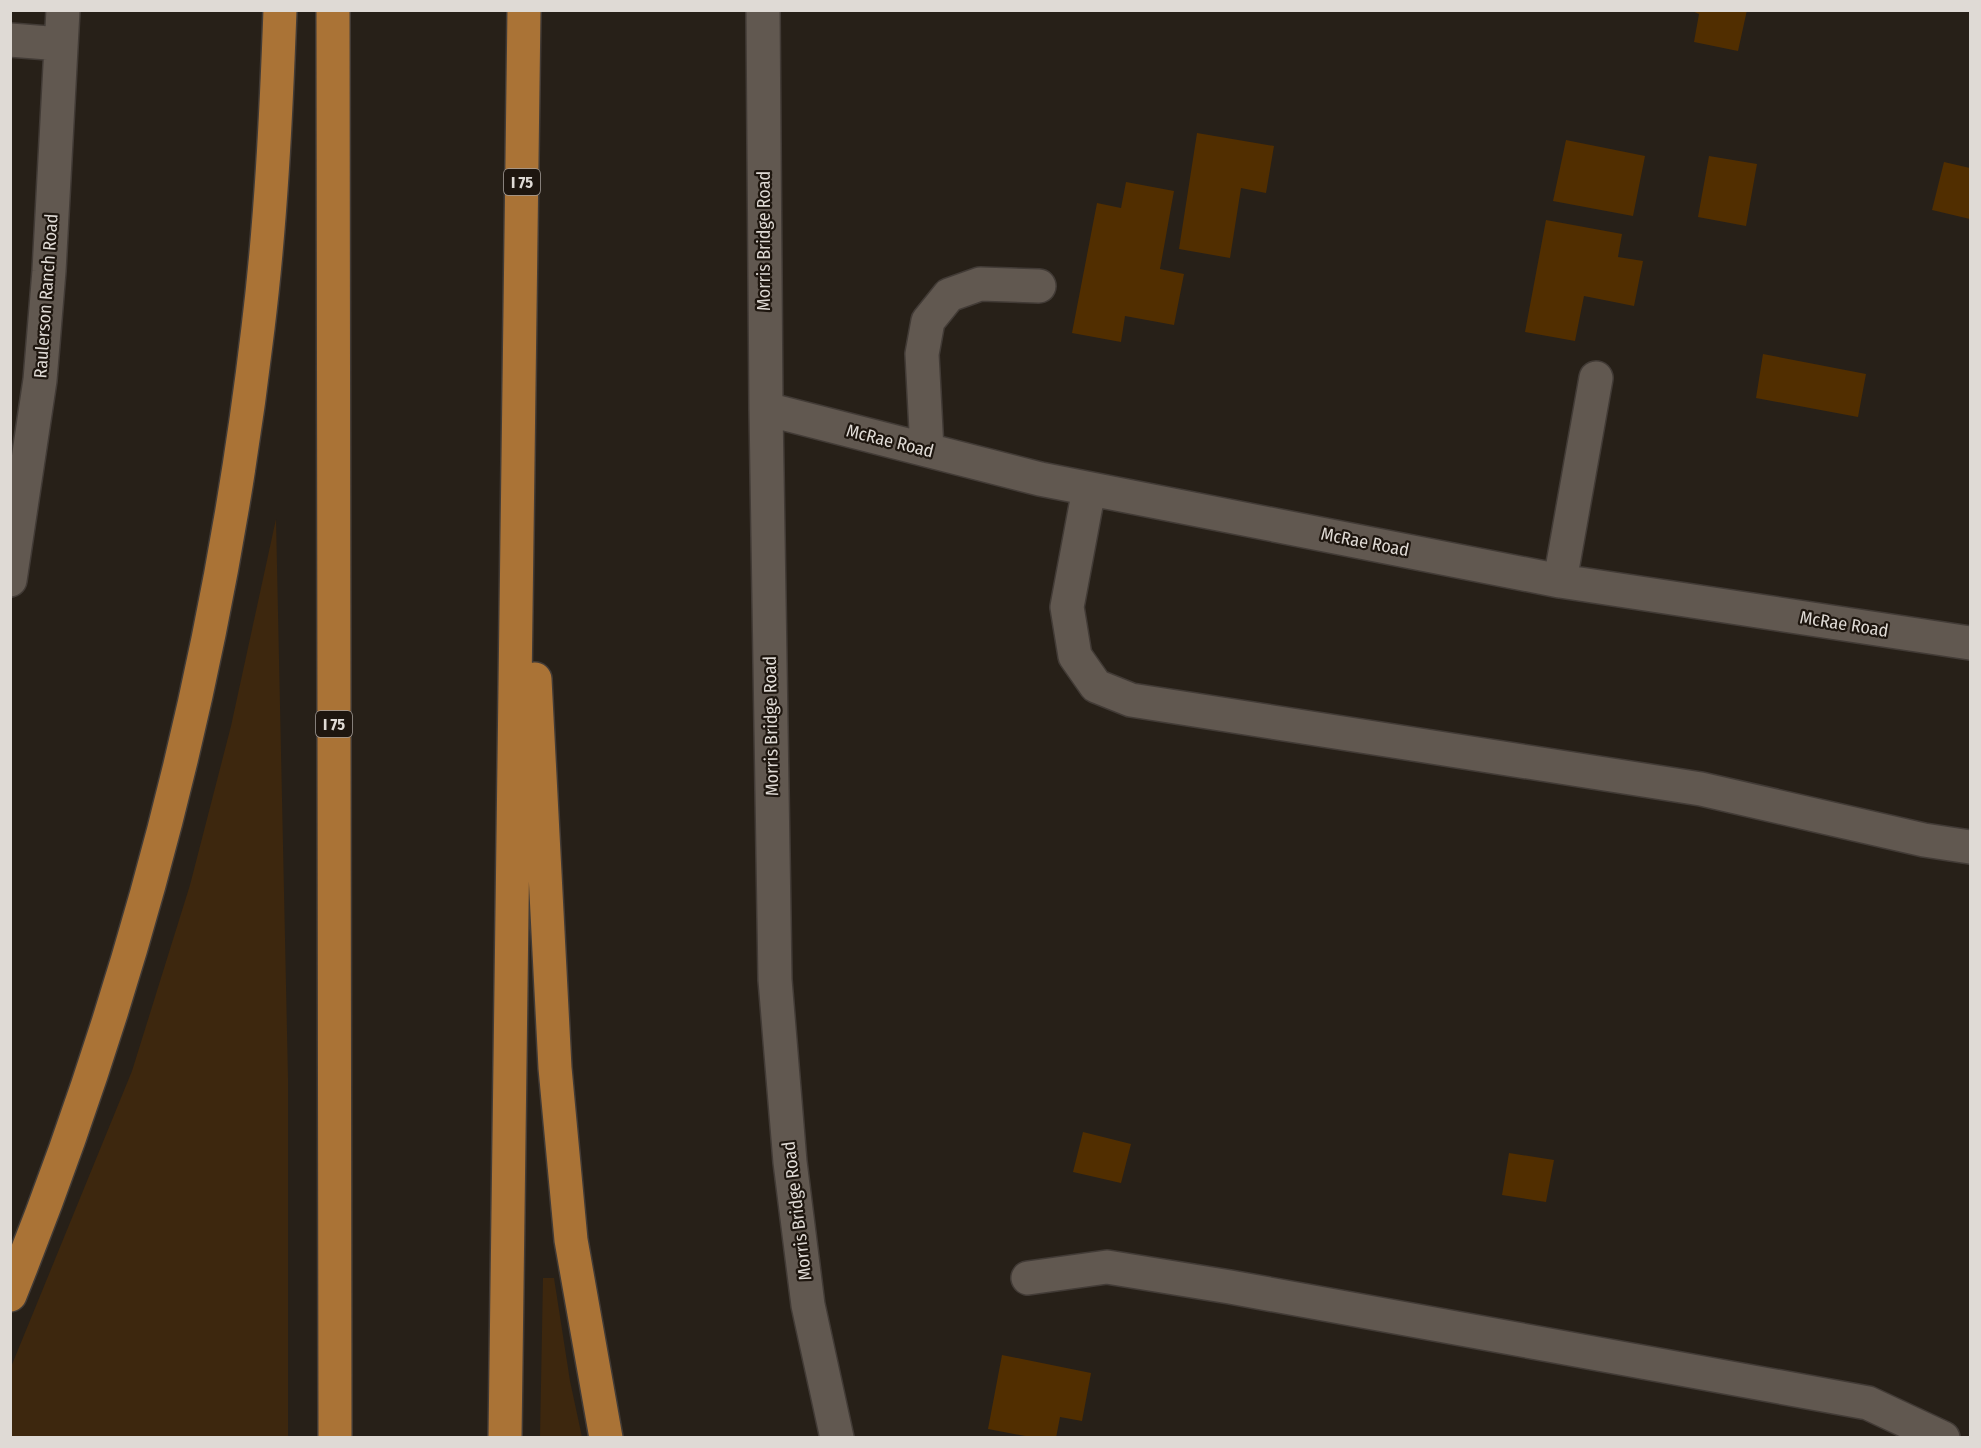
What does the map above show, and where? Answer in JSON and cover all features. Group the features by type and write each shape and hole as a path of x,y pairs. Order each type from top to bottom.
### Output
{"highway":[{"path":"10,1295 80,1109 124,974 165,829 199,682 233,506 258,327 275,149 280,10"},
{"name":"I 75","path":"333,10 335,1437"},
{"name":"I 75","path":"505,1437 524,10"},
{"path":"519,354 555,1068 571,1240 606,1437"}],"street":[{"name":"Raulerson Ranch Road","path":"10,580 40,380 49,271 63,10"},
{"name":"Morris Bridge Road","path":"763,10 766,409 775,980 790,1162 808,1305 837,1437"},
{"path":"10,40 61,44"},
{"path":"927,450 922,354 928,321 950,295 980,284 1039,286"},
{"path":"1560,581 1596,378"},
{"name":"McRae Road","path":"766,409 1040,479 1560,581 1971,643"},
{"path":"1089,489 1067,608 1075,656 1096,686 1131,700 1701,789 1924,840 1971,847"},
{"path":"1028,1278 1107,1267 1230,1287 1868,1403 1943,1437"}],"shaded area":[{"path":"276,519 288,1078 288,1437 11,1437 11,1367 132,1071 190,885 231,726"},
{"path":"543,1278 554,1278 570,1381 582,1437 540,1437"}],"building":[{"path":"1690,10 1747,10 1738,51 1694,42 1699,14"},
{"path":"1197,133 1274,146 1266,193 1241,188 1230,258 1179,249"},
{"path":"1566,140 1645,156 1633,216 1553,201"},
{"path":"1709,156 1757,164 1746,226 1698,217"},
{"path":"1944,162 1970,168 1970,219 1932,210"},
{"path":"1126,182 1174,191 1160,269 1184,274 1174,325 1125,316 1121,342 1072,333 1097,203 1121,208"},
{"path":"1546,220 1622,234 1618,257 1643,261 1634,306 1584,296 1575,341 1525,332"},
{"path":"1763,354 1866,374 1858,417 1756,398"},
{"path":"1083,1132 1131,1144 1121,1183 1073,1172"},
{"path":"1509,1153 1554,1160 1546,1202 1502,1195"},
{"path":"1002,1355 1091,1373 1082,1421 1060,1417 1056,1438 1036,1438 988,1429"}]}
